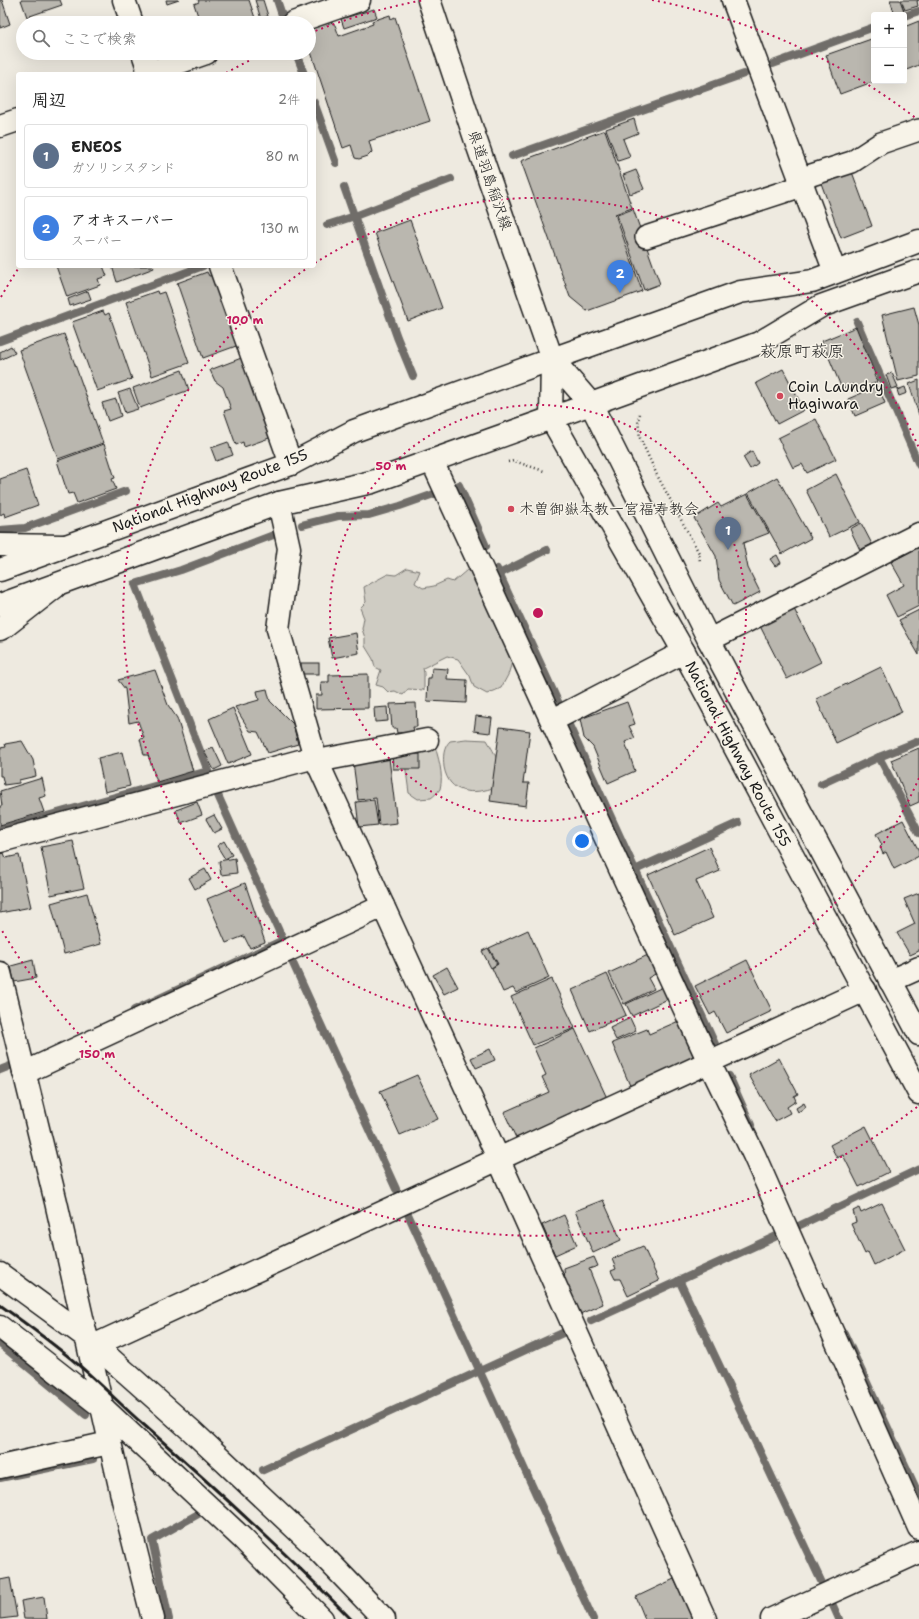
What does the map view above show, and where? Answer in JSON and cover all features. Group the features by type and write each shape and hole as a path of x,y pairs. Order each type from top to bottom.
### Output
{"main road":[{"path":"124,0 130,16"},
{"path":"313,16 359,0"},
{"name":"県道羽島稲沢線","path":"429,0 475,138 552,359"},
{"path":"733,0 834,272"},
{"path":"147,68 178,60"},
{"path":"0,126 16,121"},
{"path":"551,418 552,359 740,292 812,281 919,241"},
{"path":"221,268 291,464"},
{"path":"0,605 279,503 372,482 759,343 821,306 919,271"},
{"name":"National Highway Route 155","path":"0,570 62,546 291,464 354,430 552,359 591,404 709,640 919,1034"},
{"name":"National Highway Route 155","path":"551,418 684,652 919,1093"},
{"path":"432,461 709,1062 754,1155 919,1528"},
{"path":"279,503 289,548 278,629 316,759 499,1160 705,1619"},
{"path":"709,640 919,534"},
{"path":"0,545 62,546"},
{"path":"0,629 57,585"},
{"path":"552,720 684,652"},
{"path":"0,841 316,759 427,740"},
{"path":"24,1073 383,906"},
{"path":"890,981 919,968"},
{"path":"0,973 91,1341 102,1407 110,1443 153,1619"},
{"path":"91,1341 499,1160 865,990"},
{"path":"0,1274 91,1341 251,1486 312,1544 384,1619"},
{"path":"0,1328 102,1407 242,1538 322,1619"},
{"path":"0,1466 110,1443"},
{"path":"772,1619 919,1552"}],"street":[{"path":"646,237 801,183 852,162 881,143 919,130"}],"shaded area":[{"path":"407,568 420,571 415,583 423,588 434,586 447,580 453,582 467,570 475,573 514,656 508,675 501,688 487,694 474,687 470,676 458,659 447,656 423,668 424,690 408,689 403,695 395,691 388,692 383,687 376,685 381,670 375,667 373,659 365,646 365,638 362,629 364,618 360,608 366,602 364,587 388,574 396,575"},
{"path":"466,739 487,740 498,763 496,787 471,792 457,788 451,783 444,767 444,753 446,747 450,741"},
{"path":"419,741 434,743 440,766 440,789 431,798 418,799 409,793 405,763"}],"building":[{"path":"0,0 2,0 10,24 0,28"},
{"path":"21,0 60,0 62,5 30,16 27,16"},
{"path":"166,0 179,0 167,4"},
{"path":"198,0 249,0 254,16 198,16 194,4 199,2"},
{"path":"255,0 263,0 268,16 260,16"},
{"path":"890,0 900,0 904,11 894,12"},
{"path":"901,0 919,0 917,1 918,6 905,10"},
{"path":"374,9 377,17 344,28 341,19"},
{"path":"390,15 391,19 395,17 430,121 369,141 372,152 368,156 359,159 355,158 351,145 343,148 314,60 316,60 316,26 330,21 335,25 339,36 373,24 372,21"},
{"path":"919,21 919,65 907,70 907,48 907,26"},
{"path":"871,39 871,82 840,94 826,55"},
{"path":"634,119 638,133 623,139 630,157 618,161 606,129"},
{"path":"605,130 632,208 615,214 642,291 587,311 570,297 521,161"},
{"path":"636,170 644,189 630,194 623,175"},
{"path":"852,172 872,226 841,238 821,183"},
{"path":"633,209 660,284 644,290 617,215"},
{"path":"410,220 442,308 408,321 375,233"},
{"path":"57,268 104,268 107,276 98,279 100,285 67,297"},
{"path":"113,268 154,268 117,282"},
{"path":"207,272 209,276 214,275 239,345 203,358 177,283"},
{"path":"88,291 91,299 70,306 68,299"},
{"path":"157,291 158,294 164,292 189,363 152,376 126,302"},
{"path":"914,307 919,325 919,376 898,381 882,315"},
{"path":"103,311 105,315 109,313 132,379 97,391 72,322"},
{"path":"856,327 877,382 856,392 852,384 842,389 822,341"},
{"path":"64,334 103,443 58,459 19,350"},
{"path":"11,346 15,353 0,360 0,352"},
{"path":"244,357 272,437 244,447 243,442 236,445 224,411 231,409 223,387 215,381 210,370"},
{"name":"Coin Laundry Hagiwara","path":"783,369 804,410 777,424 756,383"},
{"path":"182,370 189,390 140,408 133,388"},
{"path":"892,373 898,387 891,389 886,375"},
{"path":"919,380 919,415 909,384"},
{"path":"878,386 885,403 855,416 848,399"},
{"path":"905,387 907,393 899,396 897,390"},
{"path":"130,389 138,409 125,413 118,393"},
{"path":"116,399 121,416 108,421 102,403"},
{"path":"816,419 836,459 807,473 802,464 793,468 778,438"},
{"path":"228,442 233,455 216,461 211,448"},
{"path":"104,444 115,478 112,479 116,489 77,503 73,493 68,494 57,461"},
{"path":"752,451 758,463 750,469 743,457"},
{"path":"26,470 38,505 5,517 4,513 0,515 0,479"},
{"path":"836,474 860,522 829,537 806,490"},
{"path":"777,477 811,538 782,554 748,493"},
{"path":"747,494 769,533 743,543 748,568 760,592 733,606 719,580 716,556 694,518 718,503 721,507"},
{"path":"861,523 872,544 860,550 850,529"},
{"path":"919,547 919,606 897,617 886,595 904,585 891,562"},
{"path":"777,555 781,563 775,566 770,559"},
{"path":"794,609 821,662 787,679 760,626"},
{"path":"919,610 919,655 899,620"},
{"path":"356,633 359,653 332,658 328,638"},
{"path":"301,663 319,663 319,674 301,674"},
{"path":"881,667 902,712 836,743 816,699"},
{"path":"432,668 448,669 447,679 467,680 466,703 427,701 428,678 431,678"},
{"path":"155,670 168,705 177,718 193,771 157,782 148,755 144,755 140,739 144,738 138,721 129,723 125,689 118,680"},
{"path":"368,674 368,708 316,709 316,695 322,695 321,682 329,682 329,675"},
{"path":"267,689 270,701 293,724 298,744 268,753 258,732 250,731 235,707 259,700 257,691"},
{"path":"627,702 635,724 629,726 635,738 625,742 635,771 608,783 593,747 584,738 580,719"},
{"path":"416,703 417,727 413,727 414,732 397,733 396,728 392,728 390,704"},
{"path":"387,707 388,721 375,722 374,708"},
{"path":"233,708 252,754 228,764 209,719"},
{"path":"476,716 492,718 490,733 474,731"},
{"path":"500,727 530,731 523,783 529,783 526,806 490,801"},
{"path":"22,741 33,760 36,776 19,780 19,783 4,785 2,776 0,776 0,748 6,747 5,744"},
{"path":"213,747 222,766 214,770 204,751"},
{"path":"919,748 919,802 910,806 891,760"},
{"path":"122,752 130,786 105,792 98,758"},
{"path":"392,754 420,754 420,769 393,769"},
{"path":"389,758 397,823 379,825 376,798 358,800 353,762"},
{"path":"42,778 46,796 39,798 44,812 0,825 0,806 2,806 0,791"},
{"path":"374,800 378,825 359,827 356,802"},
{"path":"197,802 202,815 181,823 176,810"},
{"path":"214,815 222,829 214,833 206,819"},
{"path":"903,820 919,851 919,856 894,869 886,852 883,854 880,847 882,845 876,834"},
{"path":"73,841 84,888 51,895 41,847"},
{"path":"224,841 232,855 225,859 217,846"},
{"path":"709,847 720,871 696,881 713,918 675,935 648,875"},
{"path":"4,853 6,858 19,855 31,907 0,913 0,854"},
{"path":"235,858 237,873 221,875 219,861"},
{"path":"205,869 211,880 195,889 189,878"},
{"path":"245,883 265,942 250,948 244,936 226,943 207,899"},
{"path":"87,893 101,944 64,954 51,903"},
{"path":"919,893 919,951 910,955 897,933 915,924 904,899"},
{"path":"528,930 549,978 516,993 513,988 503,992 492,968 498,964 489,948"},
{"path":"488,948 497,964 491,968 482,951"},
{"path":"648,955 657,973 648,978 654,989 624,1004 609,973"},
{"path":"33,960 36,978 14,982 11,966"},
{"path":"747,960 772,1011 726,1033 715,1012 710,1015 695,986"},
{"path":"447,967 458,987 444,994 433,975"},
{"path":"607,974 626,1015 590,1031 572,990"},
{"path":"552,979 575,1028 533,1045 511,997"},
{"path":"665,986 670,998 632,1016 626,1004"},
{"path":"630,1018 636,1031 616,1040 610,1028"},
{"path":"681,1020 698,1060 631,1088 612,1043 647,1029 649,1034"},
{"path":"575,1029 607,1098 516,1138 504,1112 549,1092 542,1077 546,1075 534,1048"},
{"path":"490,1049 495,1060 476,1068 471,1058"},
{"path":"779,1058 798,1094 794,1096 796,1101 787,1107 790,1113 775,1121 749,1075"},
{"path":"417,1075 438,1119 400,1135 380,1091"},
{"path":"804,1103 806,1107 798,1112 796,1108"},
{"path":"866,1126 889,1172 859,1187 843,1155 837,1158 830,1145"},
{"path":"603,1200 621,1240 593,1253 575,1211"},
{"path":"882,1203 905,1249 874,1265 868,1252 865,1254 851,1224 856,1222 853,1211 859,1208 861,1213"},
{"path":"564,1215 577,1245 555,1255 542,1225"},
{"path":"643,1246 659,1281 628,1296 620,1279 615,1279 611,1271 616,1269 612,1259"},
{"path":"594,1257 598,1266 589,1269 603,1304 580,1314 565,1281 564,1268"},
{"path":"10,1578 17,1617 0,1619 0,1580"},
{"path":"674,1579 693,1619 645,1619 636,1597"},
{"path":"44,1597 47,1619 24,1619 21,1601"}],"waterway":[{"path":"277,0 282,15"},
{"path":"907,15 919,11"},
{"path":"773,64 871,28"},
{"path":"299,60 303,72"},
{"path":"512,156 744,74"},
{"path":"316,108 336,163"},
{"path":"327,225 355,216 451,179"},
{"path":"344,187 397,337 413,376"},
{"path":"0,341 198,268"},
{"path":"857,322 919,465"},
{"path":"459,485 486,546"},
{"path":"0,530 25,528 126,491"},
{"path":"302,525 338,516 369,515 434,494"},
{"path":"0,829 208,771 135,584 181,570 276,534"},
{"path":"499,574 547,550"},
{"path":"497,569 560,706"},
{"path":"568,723 715,1044"},
{"path":"879,757 919,741"},
{"path":"821,784 879,757 919,833"},
{"path":"134,1010 283,940 216,791"},
{"path":"635,870 738,823"},
{"path":"291,959 396,1189"},
{"path":"0,1070 10,1066"},
{"path":"729,1076 751,1125"},
{"path":"794,1228 919,1169"},
{"path":"407,1212 593,1619"},
{"path":"591,1321 781,1234"},
{"path":"679,1280 822,1583"},
{"path":"263,1470 567,1331"},
{"path":"844,1333 919,1495"},
{"path":"0,1344 86,1415"},
{"path":"0,1478 93,1459"},
{"path":"169,1619 152,1540 200,1513"},
{"path":"831,1601 839,1619"}],"railway":[{"path":"0,1305 51,1343 89,1374 249,1520 351,1619"}],"place":[{"name":"アオキスーパー","path":"620,293"},
{"name":"Coin Laundry Hagiwara","path":"780,396"},
{"name":"木曽御嶽本教一宮福寿教会","path":"511,509"},
{"name":"ENEOS","path":"728,550"}],"district":[{"name":"萩原町萩原","path":"802,351"}]}
